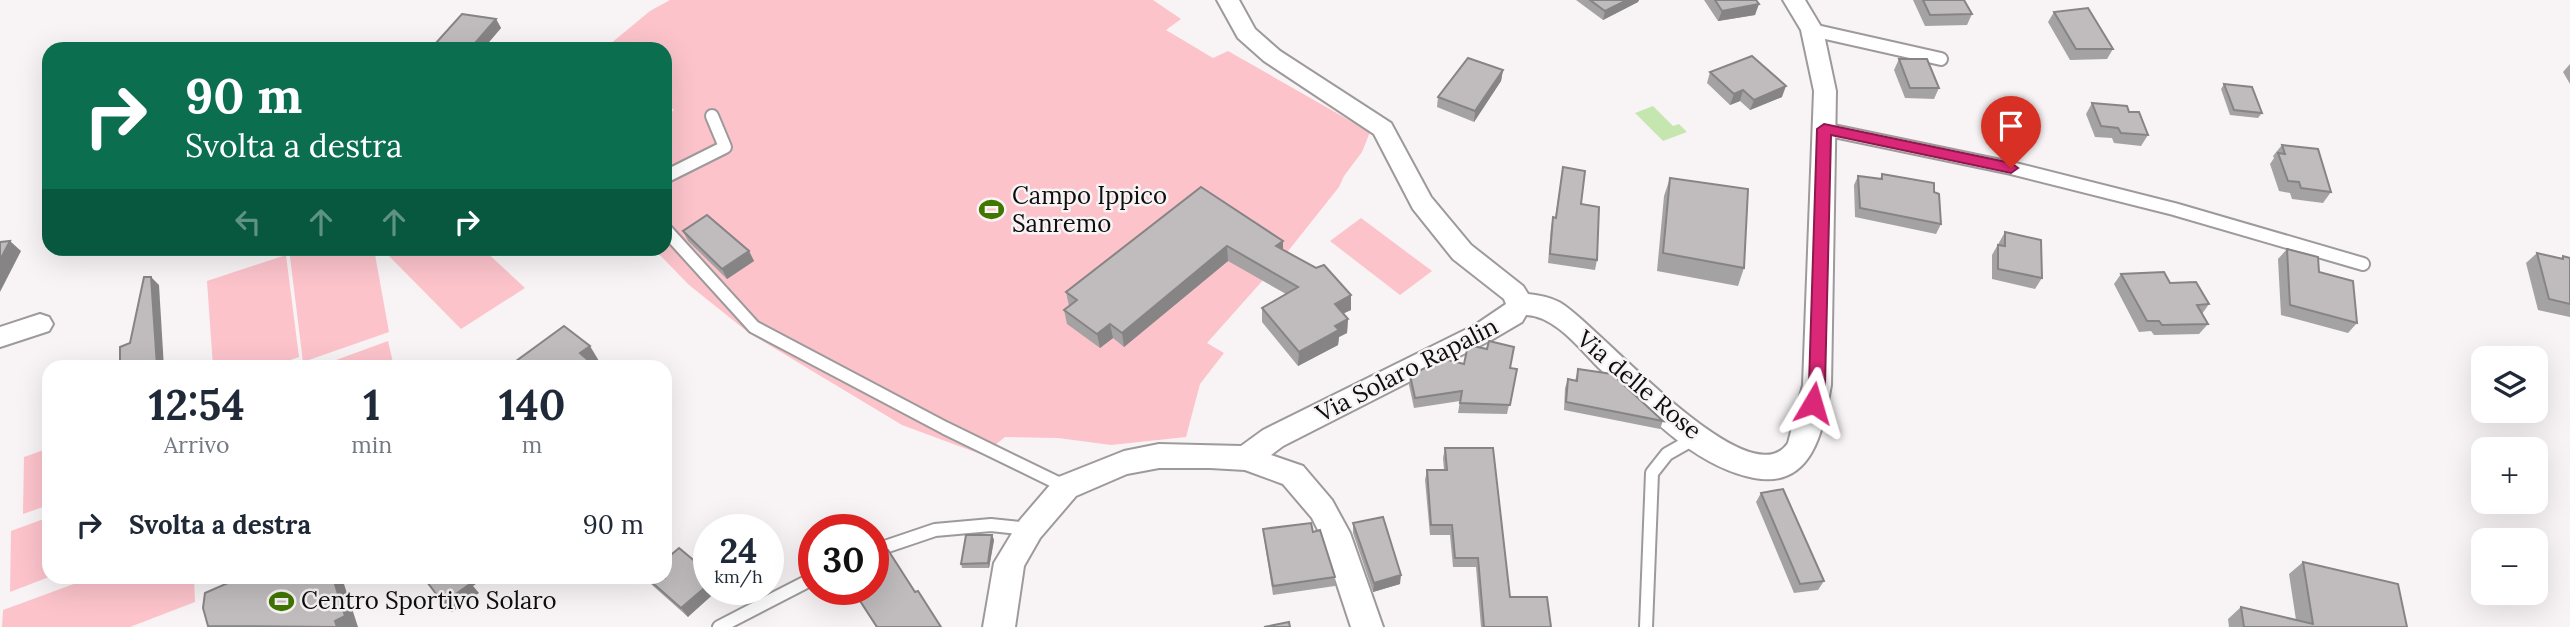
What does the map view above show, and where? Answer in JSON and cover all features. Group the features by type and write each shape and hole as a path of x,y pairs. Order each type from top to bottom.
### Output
{"street":[{"name":"Via Solaro Rapalin","path":"1228,0 1246,33 1272,56 1383,129 1422,203 1462,252 1514,293 1519,304 1513,315 1498,324 1273,438 1245,458"},
{"name":"Via delle Rose","path":"1519,304 1549,309 1672,420 1730,458 1749,466 1776,467 1795,456 1810,421 1817,385 1825,90 1812,30 1794,0"},
{"path":"0,337 40,324"},
{"path":"999,627 1009,563 1030,529 1066,487 1124,463 1159,456 1245,458 1293,475 1322,509 1335,533 1367,627"}],"lane":[{"path":"1812,30 1941,59"},
{"path":"672,174 725,147 712,117"},
{"path":"1824,129 2011,168 2174,209 2363,264"},
{"path":"672,237 754,327 945,428 1066,487"},
{"path":"1646,627 1652,473 1667,454 1698,437"},
{"path":"889,545 934,530 991,525 1030,529"},
{"path":"719,627 798,586"}],"shaded area":[{"name":"Campo Ippico Sanremo","path":"670,0 1153,0 1181,19 1166,30 1213,58 1228,51 1370,132 1362,152 1339,187 1281,260 1207,343 1224,353 1200,384 1186,437 1111,445 1058,438 1005,437 983,455 902,425 749,333 689,285 661,256 672,256 672,42 612,42 650,11"},
{"path":"1653,106 1673,126 1679,124 1687,132 1663,141 1635,113"},
{"path":"1361,218 1432,271 1400,295 1330,241"},
{"path":"286,256 299,357 290,360 213,360 207,281"},
{"path":"290,256 375,256 389,332 303,360"},
{"path":"389,256 491,256 525,288 461,329"},
{"path":"388,341 392,360 336,360"},
{"path":"42,451 42,507 23,514 24,457"},
{"path":"42,520 42,580 10,592 11,531"},
{"path":"74,584 194,584 195,602 130,627 2,627 3,610"}],"building":[{"path":"1590,0 1627,0 1605,11"},
{"path":"1715,0 1756,0 1759,4 1722,11"},
{"path":"1923,0 1964,0 1972,14 1930,15"},
{"path":"2088,8 2113,49 2076,49 2054,12"},
{"path":"462,14 496,19 476,42 437,42"},
{"path":"1752,56 1786,86 1754,100 1743,90 1734,94 1710,72"},
{"path":"1468,58 1503,70 1475,111 1438,97"},
{"path":"1899,59 1927,59 1939,88 1910,88"},
{"path":"2224,84 2252,87 2262,113 2234,110"},
{"path":"2092,103 2127,106 2129,112 2139,112 2148,135 2121,133 2118,128 2101,126"},
{"path":"2282,145 2318,149 2331,192 2301,188 2299,182 2288,181 2278,153 2285,154"},
{"path":"1563,167 1585,171 1581,204 1599,207 1597,260 1550,254 1553,217 1556,218"},
{"path":"1882,174 1934,183 1934,192 1939,194 1941,224 1860,208 1858,176 1882,179"},
{"path":"1670,178 1748,189 1744,268 1663,253"},
{"path":"1201,187 1283,241 1276,246 1316,268 1324,265 1351,295 1335,304 1348,319 1335,326 1339,330 1299,352 1262,308 1298,287 1227,246 1122,333 1110,324 1097,334 1064,310 1077,300 1066,292"},
{"path":"707,215 749,251 722,269 683,231"},
{"path":"2005,232 2041,240 2042,278 1998,269 1998,245 2005,246"},
{"path":"10,241 0,260 0,242"},
{"path":"2287,249 2318,257 2319,272 2353,281 2357,323 2290,305"},
{"path":"2537,253 2570,258 2570,304 2549,299"},
{"path":"2164,272 2170,283 2196,282 2209,304 2197,305 2208,324 2162,325 2159,321 2147,321 2121,274"},
{"path":"144,277 151,277 157,360 120,360 120,347 130,343"},
{"path":"564,326 590,346 580,353 588,360 517,360"},
{"path":"1489,341 1514,347 1510,368 1517,369 1510,405 1460,403 1462,391 1415,398 1410,375 1444,359 1464,364 1468,345 1487,349"},
{"path":"1578,369 1612,374 1663,421 1566,402 1568,379 1577,381"},
{"path":"1445,448 1493,448 1510,597 1547,597 1551,627 1484,627 1478,558 1455,558 1452,525 1431,525 1427,470 1447,470"},
{"path":"1783,489 1824,581 1800,584 1761,493"},
{"path":"1383,517 1401,575 1374,583 1353,523"},
{"path":"1311,523 1313,532 1320,530 1335,577 1273,586 1263,529"},
{"path":"966,535 992,535 988,563 961,564"},
{"path":"679,548 693,560 693,598 681,608 654,584 672,584 672,554"},
{"path":"889,552 941,627 877,627 863,605 889,605"},
{"path":"2303,562 2398,584 2407,627 2244,627 2241,607 2313,624"},
{"path":"226,584 335,584 345,616 335,621 337,627 208,626 203,608 205,593"},
{"path":"429,584 470,584 443,603"},
{"path":"1289,622 1290,627 1264,627"}],"place":[{"name":"Campo Ippico Sanremo","path":"992,210"},
{"name":"Centro Sportivo Solaro","path":"281,601"}],"route":[{"path":"1813,403 1817,385 1824,129 2011,168"}]}
